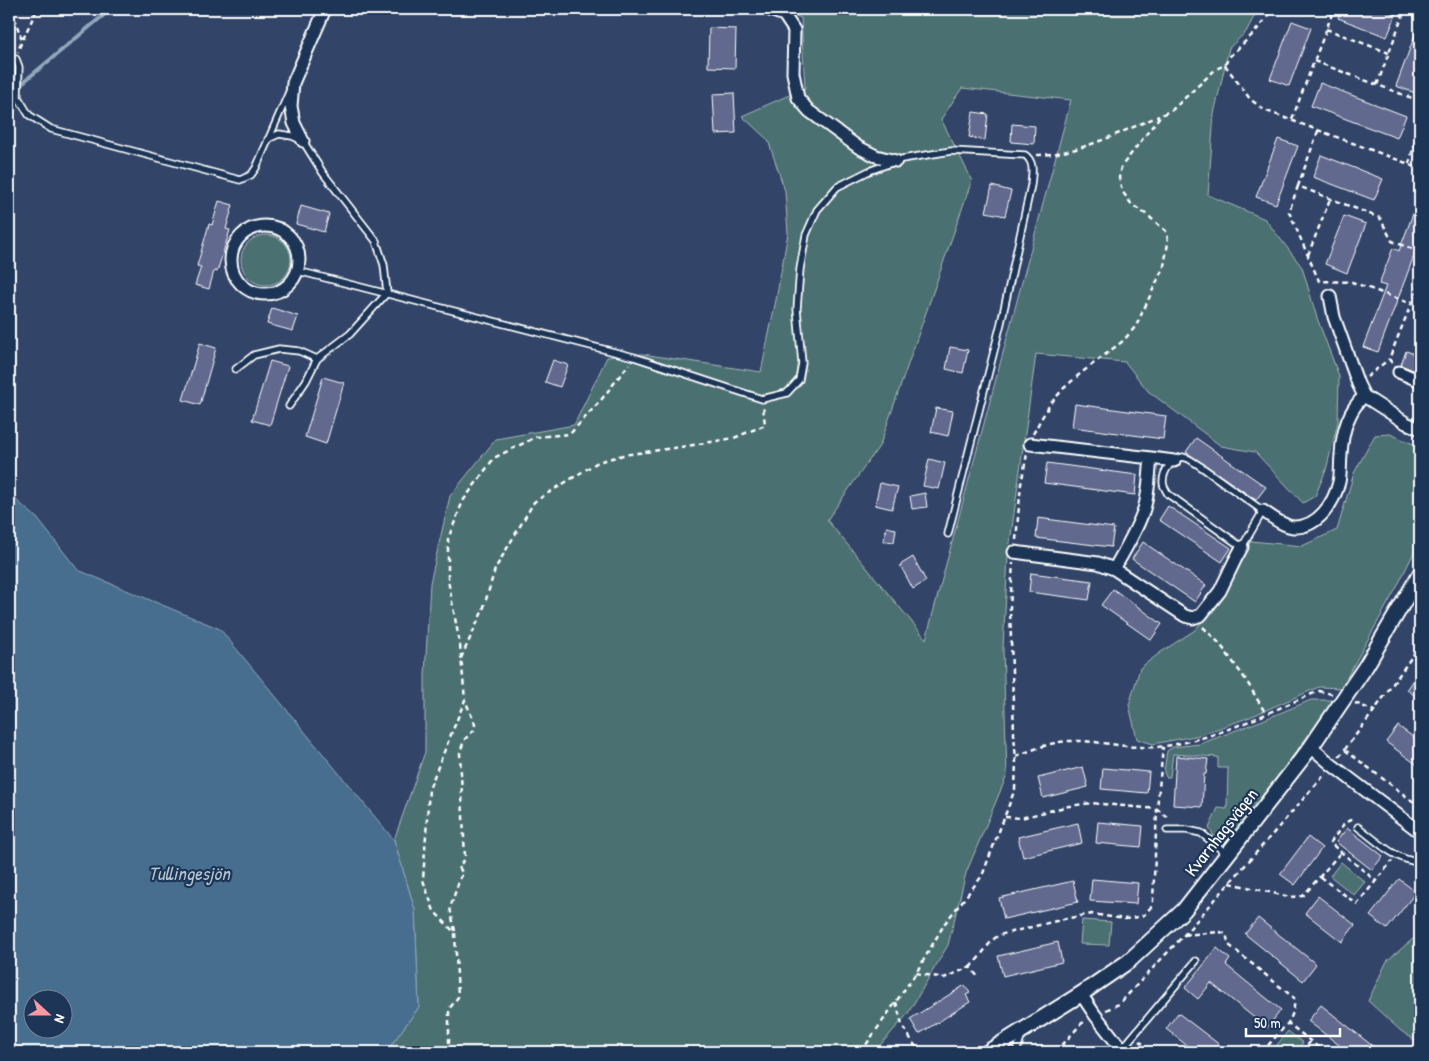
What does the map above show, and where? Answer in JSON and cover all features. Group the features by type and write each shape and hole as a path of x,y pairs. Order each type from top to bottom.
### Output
{"street":[{"path":"303,141 294,123 291,106 293,83 325,9"},
{"path":"767,9 784,15 794,30 793,73 798,98 809,111 858,147 876,156 896,161"},
{"path":"263,226 276,228 288,235 296,245 299,258 298,271 291,283 280,291 267,294 254,293 243,286 235,275 231,262 233,249 240,238 250,230 263,226"},
{"path":"1330,296 1334,317 1364,396 1406,423 1420,429"},
{"path":"1399,372 1420,381"},
{"path":"1263,511 1280,522 1293,527 1306,525 1322,515 1332,502 1340,480 1341,451 1349,415 1356,403 1364,396"},
{"path":"1030,444 1174,461"},
{"path":"1114,569 1127,547 1144,509 1148,494 1151,458"},
{"path":"1014,552 1098,563 1114,569 1185,616 1193,618 1201,615 1220,591 1242,547"},
{"name":"Kvarnhagsvägen","path":"988,1052 1081,994 1129,961 1184,910 1311,747 1366,666 1420,574"},
{"path":"1311,747 1420,832"},
{"path":"1081,994 1123,1051"}],"lane":[{"path":"9,57 16,59 19,68 18,97 29,115 51,129 240,180 252,175 256,168 293,83"},
{"path":"268,139 279,134 292,136 303,141 323,173 376,241 384,265 387,293 350,334 317,359 306,381 289,406"},
{"path":"298,271 634,357 762,399 787,393 799,380 802,363 798,309 800,269 806,235 817,210 837,187 869,170 896,161 951,151 1025,155 1032,162 1031,185 1001,323 948,534"},
{"path":"236,370 254,356 279,349 300,351 317,359"},
{"path":"1177,458 1189,459 1263,511 1242,547 1168,494 1163,483 1166,471 1177,458"},
{"path":"1358,827 1396,856 1408,861 1420,862"},
{"path":"1167,830 1187,830 1201,834 1227,855"},
{"path":"1123,1051 1132,1035 1196,961"},
{"path":"1016,1052 1025,1028"}],"path":[{"path":"11,9 22,40"},
{"path":"16,59 22,40 37,9"},
{"path":"1025,155 1046,154 1090,145 1172,110 1216,69 1225,65 1228,57 1254,33 1274,9"},
{"path":"1291,120 1334,9"},
{"path":"1377,85 1404,12 1412,9"},
{"path":"1326,29 1389,53"},
{"path":"1314,61 1412,98 1420,108"},
{"path":"1225,65 1250,99 1264,110 1409,164 1420,171"},
{"path":"861,1052 916,973 945,923 982,876 1015,789 1016,756 1010,608 1021,484 1032,436 1051,403 1081,373 1123,341 1136,326 1164,266 1168,243 1167,232 1132,205 1122,191 1119,178 1121,166 1161,116"},
{"path":"1409,164 1420,123"},
{"path":"1318,130 1289,212 1319,281 1352,282 1412,304"},
{"path":"1298,186 1380,218 1392,241 1420,252"},
{"path":"1308,255 1330,199"},
{"path":"1358,384 1389,359 1420,282"},
{"path":"448,1052 449,1010 458,997 455,933 450,908 463,874 459,867 465,858 460,753 464,740 474,730 475,724 465,700 461,658 448,580 448,539 463,501 494,458 536,437 570,434 602,400 634,357"},
{"path":"1389,359 1399,372"},
{"path":"461,658 483,610 495,569 534,502 598,462 623,456 734,438 765,425 762,399"},
{"path":"1193,618 1220,644 1246,680 1266,714"},
{"path":"1332,765 1419,650 1420,645"},
{"path":"1016,756 1056,742 1070,740 1130,747 1163,747 1213,735 1240,726 1319,691 1336,695"},
{"path":"455,933 434,911 423,880 429,789 465,700"},
{"path":"1352,702 1374,711"},
{"path":"916,973 944,978 970,967 978,961 992,940 999,935 1092,914 1125,919 1144,915 1151,907 1153,901 1157,809 1163,747"},
{"path":"1345,750 1420,805"},
{"path":"1005,817 1021,818 1069,806 1091,803 1157,809 1167,817 1167,830"},
{"path":"1358,827 1350,820 1330,843 1376,881"},
{"path":"1230,883 1290,897 1303,896 1341,852"},
{"path":"1320,877 1357,904 1396,856"},
{"path":"1184,935 1220,932 1226,934 1229,945 1294,998 1293,1013 1288,1023 1262,1052"},
{"path":"970,967 978,977"},
{"path":"896,1002 902,1025 920,1052"},
{"path":"1288,1023 1324,1052"},
{"path":"1132,1035 1152,1052"},
{"path":"1302,1052 1310,1041"}],"green space":[{"path":"777,9 1258,9 1246,32 1229,48 1214,114 1208,195 1265,219 1302,267 1317,318 1339,376 1338,422 1326,470 1315,496 1303,503 1255,452 1221,446 1148,391 1125,362 1036,354 1008,557 1003,648 1007,775 966,873 948,945 907,1015 874,1052 386,1052 419,1007 415,910 394,840 425,752 425,675 430,583 450,496 496,439 574,425 607,357 642,354 761,372 788,233 785,191 768,140 742,116 805,88 801,18","holes":["962,88 1071,100 926,639 827,520 880,445 972,180 941,119"]},
{"path":"261,235 271,235 284,242 291,255 291,265 284,278 271,285 261,285 252,281 245,274 241,265 241,255 245,246 252,239"},
{"path":"1390,434 1420,447 1420,540 1397,587 1341,688 1319,687 1250,717 1200,735 1153,744 1137,739 1129,705 1140,668 1195,630 1213,609 1251,541 1302,546 1337,530 1354,473 1375,435"},
{"path":"1311,700 1331,700 1333,702 1235,834 1223,840 1214,836 1209,828 1218,808 1227,809 1228,768 1218,768 1218,757 1173,754 1170,777 1166,777 1164,772 1167,751 1173,747 1200,744"},
{"path":"1341,862 1365,882 1354,895 1330,876"},
{"path":"1082,920 1111,922 1109,945 1080,944"},
{"path":"1420,933 1420,1044 1401,1031 1368,1001 1387,961"},
{"path":"1288,1031 1303,1043 1295,1052 1276,1052 1273,1050"}],"water":[{"name":"Tullingesjön","path":"9,494 37,518 78,570 220,629 394,840 415,910 419,1007 386,1052 9,1052"}],"building":[{"path":"1342,9 1380,9 1396,15 1387,37 1338,18"},
{"path":"1292,21 1311,28 1289,86 1270,79"},
{"path":"1419,24 1420,87 1418,94 1396,86"},
{"path":"709,28 736,29 735,68 708,67"},
{"path":"1320,83 1406,116 1397,138 1311,106"},
{"path":"734,93 736,133 715,134 713,94"},
{"path":"973,112 988,114 985,140 969,137"},
{"path":"1012,124 1035,126 1034,144 1011,142"},
{"path":"1278,139 1298,146 1276,204 1256,197"},
{"path":"1321,155 1383,179 1374,200 1313,177"},
{"path":"992,186 1011,191 1005,216 986,212"},
{"path":"1419,198 1420,246 1418,245 1378,352 1363,347 1386,286 1379,284 1393,248 1399,251"},
{"path":"219,201 233,205 226,229 230,230 217,272 214,271 209,289 195,285 201,267 197,266 209,224 212,225"},
{"path":"301,206 329,214 324,232 296,224"},
{"path":"1344,216 1366,224 1347,273 1325,264"},
{"path":"272,308 298,316 293,331 267,324"},
{"path":"200,343 216,348 200,405 183,400"},
{"path":"950,347 968,350 963,373 946,369"},
{"path":"1406,351 1420,356 1420,373 1401,365"},
{"path":"553,360 568,365 560,387 545,382"},
{"path":"270,361 288,366 270,425 252,420"},
{"path":"323,377 344,383 326,444 305,437"},
{"path":"1075,404 1166,416 1163,439 1072,427"},
{"path":"936,408 953,411 948,436 931,432"},
{"path":"1196,438 1266,487 1256,500 1186,452"},
{"path":"929,459 945,463 939,489 923,486"},
{"path":"1047,463 1137,475 1135,495 1044,483"},
{"path":"880,483 898,487 892,509 875,505"},
{"path":"925,493 927,507 912,509 910,496"},
{"path":"1168,506 1231,548 1222,562 1159,520"},
{"path":"1038,518 1114,528 1111,547 1036,538"},
{"path":"886,527 896,529 894,542 884,541"},
{"path":"1143,542 1206,585 1195,602 1132,559"},
{"path":"913,557 926,581 913,589 900,565"},
{"path":"1031,573 1092,581 1089,600 1029,592"},
{"path":"1113,589 1162,624 1151,640 1101,605"},
{"path":"1420,671 1420,699 1407,690"},
{"path":"1398,726 1420,742 1420,767 1386,742"},
{"path":"1176,756 1208,759 1206,774 1204,774 1202,807 1173,805"},
{"path":"1083,767 1088,787 1043,798 1038,778"},
{"path":"1103,768 1149,772 1147,793 1101,789"},
{"path":"1098,822 1143,826 1141,847 1096,843"},
{"path":"1078,823 1082,843 1023,857 1018,837"},
{"path":"1347,828 1383,856 1372,870 1336,842"},
{"path":"1308,837 1322,848 1295,885 1280,874"},
{"path":"1092,879 1138,883 1136,904 1090,901"},
{"path":"1399,879 1416,892 1387,929 1370,916"},
{"path":"1073,881 1078,902 1004,919 999,898"},
{"path":"1318,896 1355,925 1342,942 1305,913"},
{"path":"1258,918 1316,964 1303,981 1245,934"},
{"path":"1058,942 1062,962 1003,976 998,956"},
{"path":"1217,948 1230,959 1226,965 1281,1010 1267,1028 1211,983 1198,999 1185,988"},
{"path":"965,985 970,993 966,995 970,1002 919,1034 910,1019"},
{"path":"1321,1005 1380,1052 1348,1052 1308,1021"},
{"path":"1178,1013 1229,1052 1195,1052 1166,1029"}],"waterway":[{"path":"9,94 111,9"}]}
